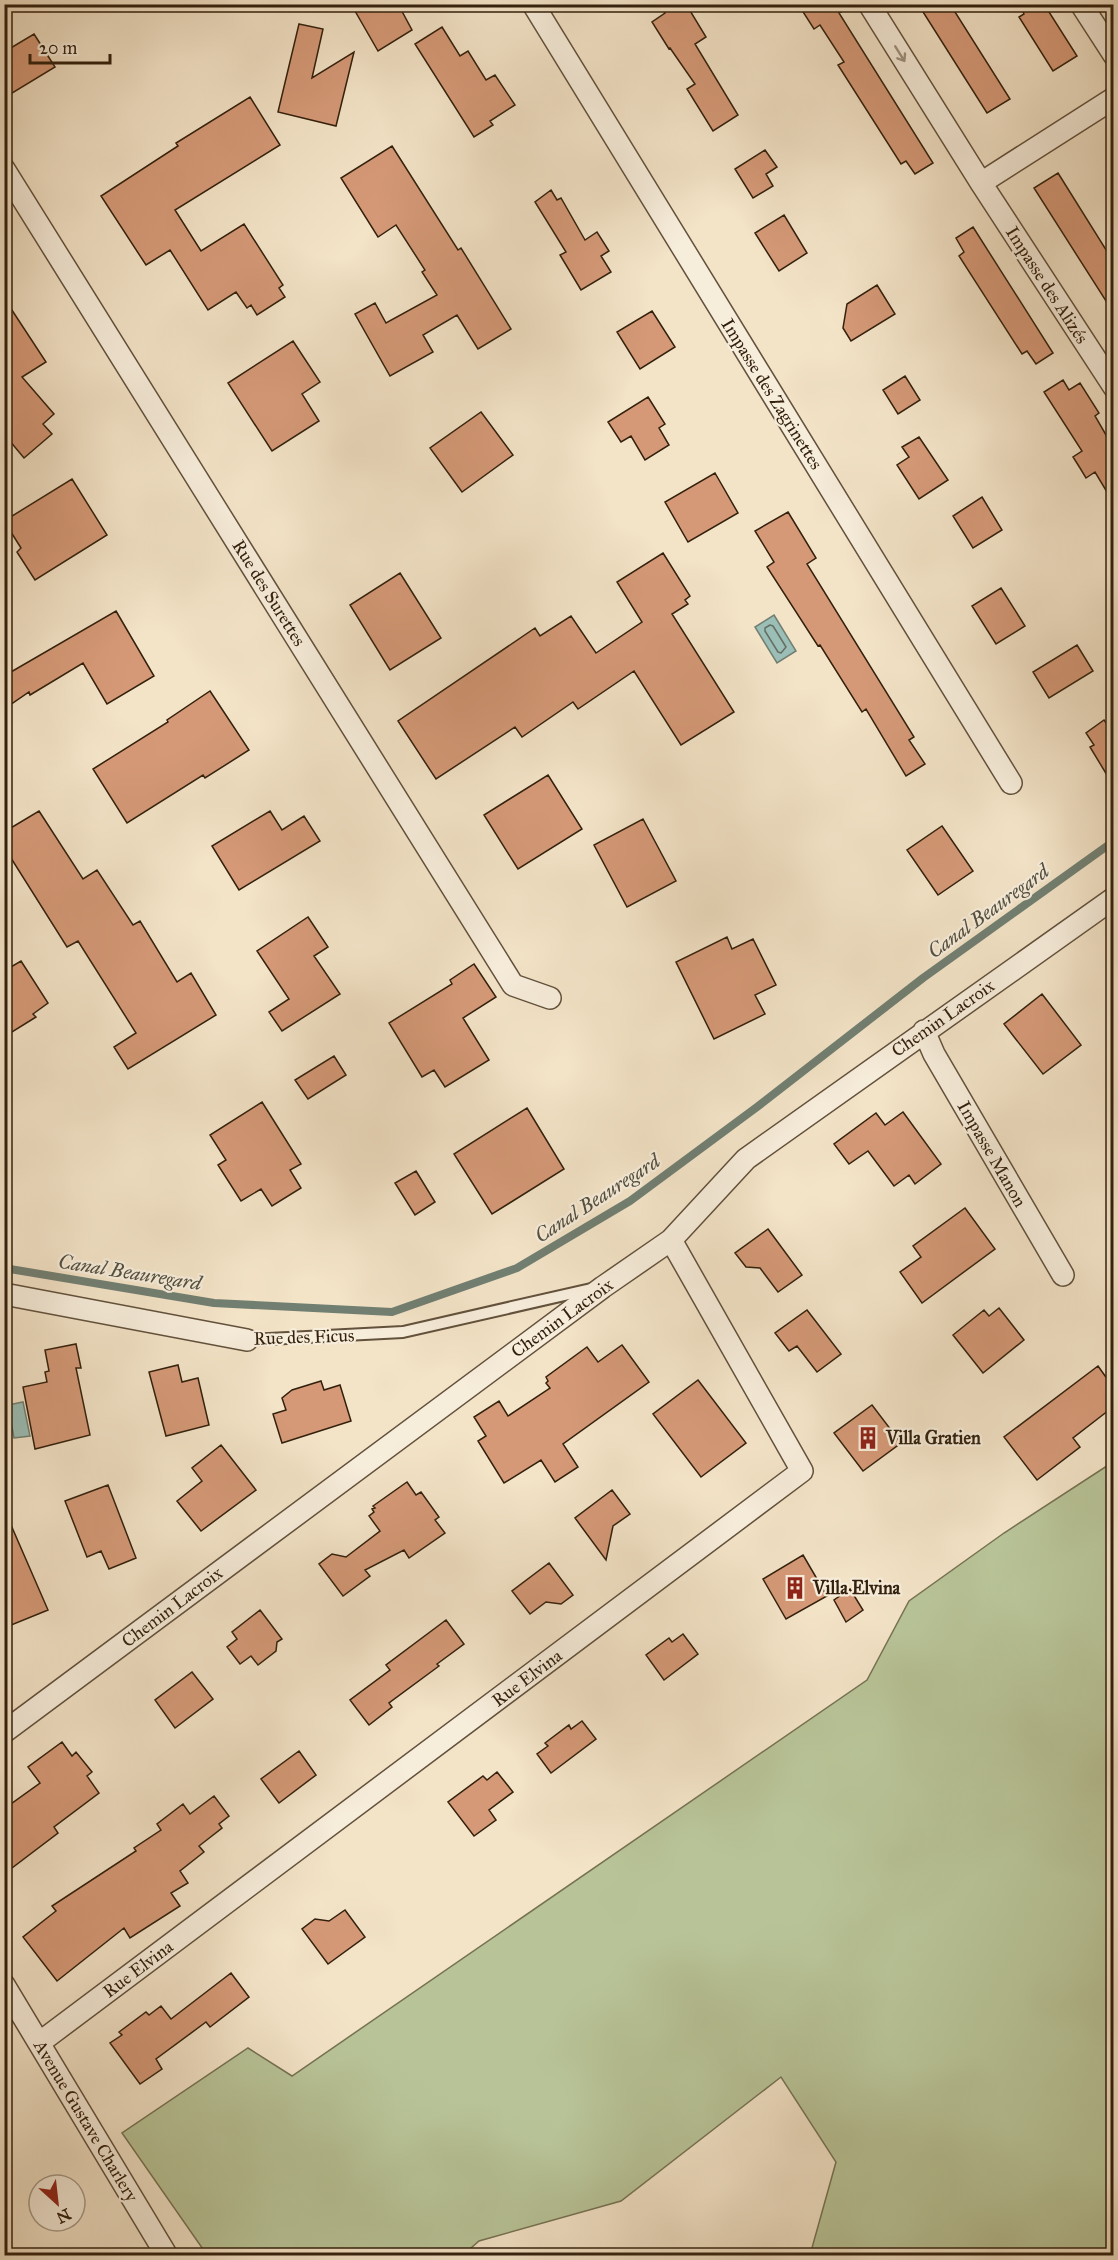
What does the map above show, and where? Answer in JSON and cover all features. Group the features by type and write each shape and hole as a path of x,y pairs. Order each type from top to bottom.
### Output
{"street":[{"name":"Impasse des Zagrinettes","path":"533,4 1011,783"},
{"name":"Impasse des Alizés","path":"869,4 1113,387"},
{"path":"1081,4 1113,55"},
{"path":"981,183 1113,98"},
{"name":"Rue des Surettes","path":"4,169 513,985 550,998"},
{"name":"Chemin Lacroix","path":"4,1732 603,1287 671,1240 746,1160 1113,898"},
{"name":"Impasse Manon","path":"924,1031 934,1054 1063,1275"},
{"name":"Rue Elvina","path":"39,2043 802,1471 671,1240"},
{"name":"Rue des Ficus","path":"4,1294 247,1340"},
{"name":"Avenue Gustave Charlery","path":"4,1985 167,2256"}],"lane":[{"name":"Rue des Ficus","path":"247,1340 403,1332 603,1287"}],"green space":[{"path":"1113,1462 1113,2255 810,2255 836,2162 781,2077 621,2201 479,2241 463,2255 207,2255 122,2133 248,2048 292,2076 867,1680 909,1601 1004,1533"}],"water":[{"path":"774,615 796,651 777,663 755,627"},
{"path":"23,1402 30,1436 14,1438 8,1405"}],"building":[{"path":"351,4 398,4 412,30 378,51"},
{"path":"660,4 686,4 706,37 695,44 738,115 713,131 687,89 695,84 652,22 665,13"},
{"path":"798,4 854,4 839,13 933,163 915,174 906,161 901,164 838,65 844,62 820,25 814,29"},
{"path":"918,4 950,4 1010,99 987,113"},
{"path":"1019,4 1044,4 1077,56 1053,71 1019,17 1024,14"},
{"path":"299,24 323,29 312,78 354,52 336,126 278,112"},
{"path":"442,27 460,56 468,51 486,80 495,75 515,105 490,121 493,125 474,137 415,44"},
{"path":"34,34 55,67 4,98 4,52"},
{"path":"250,97 280,145 175,210 201,251 244,224 283,285 279,288 285,297 257,315 251,305 247,308 236,292 208,310 170,250 146,265 101,196 178,146 176,143"},
{"path":"392,146 458,250 461,248 511,329 478,349 457,315 423,335 433,352 390,376 355,314 375,303 386,323 437,295 422,272 425,270 396,225 378,237 341,178"},
{"path":"765,150 777,167 766,174 773,186 753,198 735,169"},
{"path":"1058,173 1113,261 1113,312 1034,188"},
{"path":"551,190 557,200 561,198 585,240 597,232 609,251 601,256 611,272 581,290 560,255 566,252 535,202"},
{"path":"784,215 807,253 779,271 755,233"},
{"path":"973,227 1053,353 1036,364 1027,351 1022,354 959,256 964,252 956,238"},
{"path":"877,285 895,314 851,341 843,328 847,304"},
{"path":"4,298 46,362 22,377 54,414 43,424 52,434 24,458 4,434"},
{"path":"652,311 675,347 640,369 617,332"},
{"path":"293,341 320,382 302,394 319,421 272,451 228,383"},
{"path":"905,376 920,400 898,414 883,390"},
{"path":"1063,380 1069,390 1080,383 1099,413 1095,416 1113,447 1113,502 1095,472 1086,478 1073,457 1082,451 1044,392"},
{"path":"648,397 665,424 659,428 669,445 645,460 631,436 621,442 608,422"},
{"path":"481,412 513,455 462,492 430,448"},
{"path":"919,437 948,480 919,499 897,465 909,457 902,447"},
{"path":"715,473 738,513 688,542 665,502"},
{"path":"72,479 107,535 35,580 17,552 21,548 4,521"},
{"path":"982,497 1002,530 973,548 953,516"},
{"path":"788,512 816,558 807,564 914,737 909,740 925,764 906,776 866,709 862,712 767,567 774,562 755,531"},
{"path":"663,553 690,596 685,600 688,604 672,614 734,712 681,745 634,671 578,709 573,702 522,737 515,727 436,779 398,721 535,628 540,636 571,616 596,653 642,622 617,582"},
{"path":"400,573 441,638 390,670 350,605"},
{"path":"1001,588 1025,626 996,644 972,606"},
{"path":"116,611 154,676 107,704 83,663 30,695 29,692 4,709 4,676"},
{"path":"1077,645 1093,671 1049,698 1033,672"},
{"path":"210,691 249,750 205,778 203,775 127,823 93,769 168,722 167,720"},
{"path":"1104,720 1113,732 1113,785 1090,747 1094,745 1086,733"},
{"path":"548,775 582,829 518,869 484,815"},
{"path":"39,811 83,879 97,870 133,925 140,921 177,982 191,973 216,1015 128,1069 114,1047 136,1033 78,941 67,947 4,847 4,832"},
{"path":"270,811 282,830 304,816 320,841 239,890 212,846"},
{"path":"643,819 676,881 627,907 594,845"},
{"path":"942,826 973,871 938,895 907,850"},
{"path":"308,917 328,947 314,956 340,994 282,1031 269,1012 289,999 257,951"},
{"path":"727,937 732,949 753,939 776,985 755,995 765,1014 714,1039 676,962"},
{"path":"21,961 48,1003 33,1014 36,1017 4,1037 4,971"},
{"path":"474,964 496,997 463,1018 489,1060 445,1087 434,1070 422,1077 389,1023 452,984 450,980"},
{"path":"1042,994 1081,1045 1043,1074 1004,1024"},
{"path":"334,1056 346,1075 308,1099 295,1080"},
{"path":"262,1102 301,1164 290,1170 301,1188 272,1206 261,1189 241,1201 218,1165 226,1160 210,1135"},
{"path":"527,1108 564,1169 492,1214 454,1154"},
{"path":"903,1112 941,1164 915,1184 909,1175 894,1186 868,1151 849,1164 834,1144 876,1113 885,1125"},
{"path":"416,1171 435,1202 415,1215 395,1183"},
{"path":"965,1208 995,1249 922,1303 900,1272 921,1257 913,1246"},
{"path":"768,1229 802,1275 778,1292 760,1268 746,1267 735,1253"},
{"path":"999,1308 1024,1340 983,1373 953,1335 984,1310 989,1316"},
{"path":"807,1310 841,1354 817,1372 797,1346 789,1351 775,1333"},
{"path":"76,1344 81,1368 76,1368 90,1435 35,1449 23,1387 47,1382 45,1372 49,1371 45,1350"},
{"path":"622,1345 649,1382 563,1444 578,1467 555,1482 541,1460 504,1483 478,1441 486,1436 474,1417 499,1401 508,1416 550,1388 546,1383 548,1381 546,1377 587,1347 598,1362"},
{"path":"178,1365 182,1382 198,1378 209,1425 166,1436 149,1372"},
{"path":"1098,1366 1113,1387 1113,1407 1073,1438 1080,1447 1037,1480 1004,1437"},
{"path":"698,1380 746,1443 701,1477 653,1414"},
{"path":"321,1381 324,1390 340,1385 351,1421 282,1443 273,1414 286,1410 282,1398 292,1390"},
{"name":"Villa Gratien","path":"872,1405 901,1443 863,1471 834,1433"},
{"path":"221,1445 256,1490 201,1531 177,1501 202,1481 192,1468"},
{"path":"407,1482 416,1495 421,1492 439,1517 435,1520 445,1533 409,1558 404,1550 365,1570 370,1576 343,1596 319,1564 332,1554 346,1557 380,1531 369,1516 374,1512 373,1506"},
{"path":"108,1485 136,1558 109,1569 101,1551 87,1557 65,1501"},
{"path":"612,1490 630,1514 613,1526 606,1560 575,1518"},
{"path":"4,1509 48,1610 4,1628"},
{"name":"Villa Elvina","path":"803,1555 827,1596 786,1619 763,1579"},
{"path":"549,1563 573,1595 561,1604 546,1602 530,1614 512,1591"},
{"path":"850,1589 863,1610 846,1622 834,1600"},
{"path":"260,1610 282,1639 277,1642 276,1651 258,1665 251,1656 240,1664 227,1647 237,1639 232,1632"},
{"path":"446,1620 464,1644 437,1664 439,1666 389,1703 392,1707 369,1725 350,1700 390,1670 386,1665"},
{"path":"683,1634 698,1654 664,1680 646,1655 669,1638 672,1642"},
{"path":"192,1672 213,1699 175,1728 155,1700"},
{"path":"582,1721 596,1739 551,1773 537,1754 548,1746 545,1743 569,1725 571,1729"},
{"path":"62,1742 72,1756 76,1752 92,1772 87,1776 99,1793 54,1827 58,1833 4,1874 4,1809 40,1783 28,1767"},
{"path":"299,1751 316,1775 279,1803 261,1779"},
{"path":"497,1772 513,1792 489,1810 496,1820 474,1836 448,1802 483,1776 487,1780"},
{"path":"214,1796 229,1816 219,1824 222,1828 199,1846 204,1852 180,1871 188,1883 171,1893 180,1906 130,1938 124,1928 57,1981 23,1937 56,1911 52,1906 136,1851 134,1848 161,1830 157,1824 183,1804 190,1814"},
{"path":"345,1910 365,1937 328,1964 302,1929 315,1919 329,1921"},
{"path":"231,1973 249,1997 210,2027 206,2022 156,2059 162,2069 140,2084 110,2043 122,2035 119,2032 146,2012 149,2015 161,2006 171,2019"}],"waterway":[{"name":"Canal Beauregard","path":"4,1268 214,1303 392,1312 517,1268 630,1201 757,1107 923,978 1114,841"}],"place":[{"name":"Villa Gratien","path":"868,1438"},
{"name":"Villa Elvina","path":"795,1588"}]}
